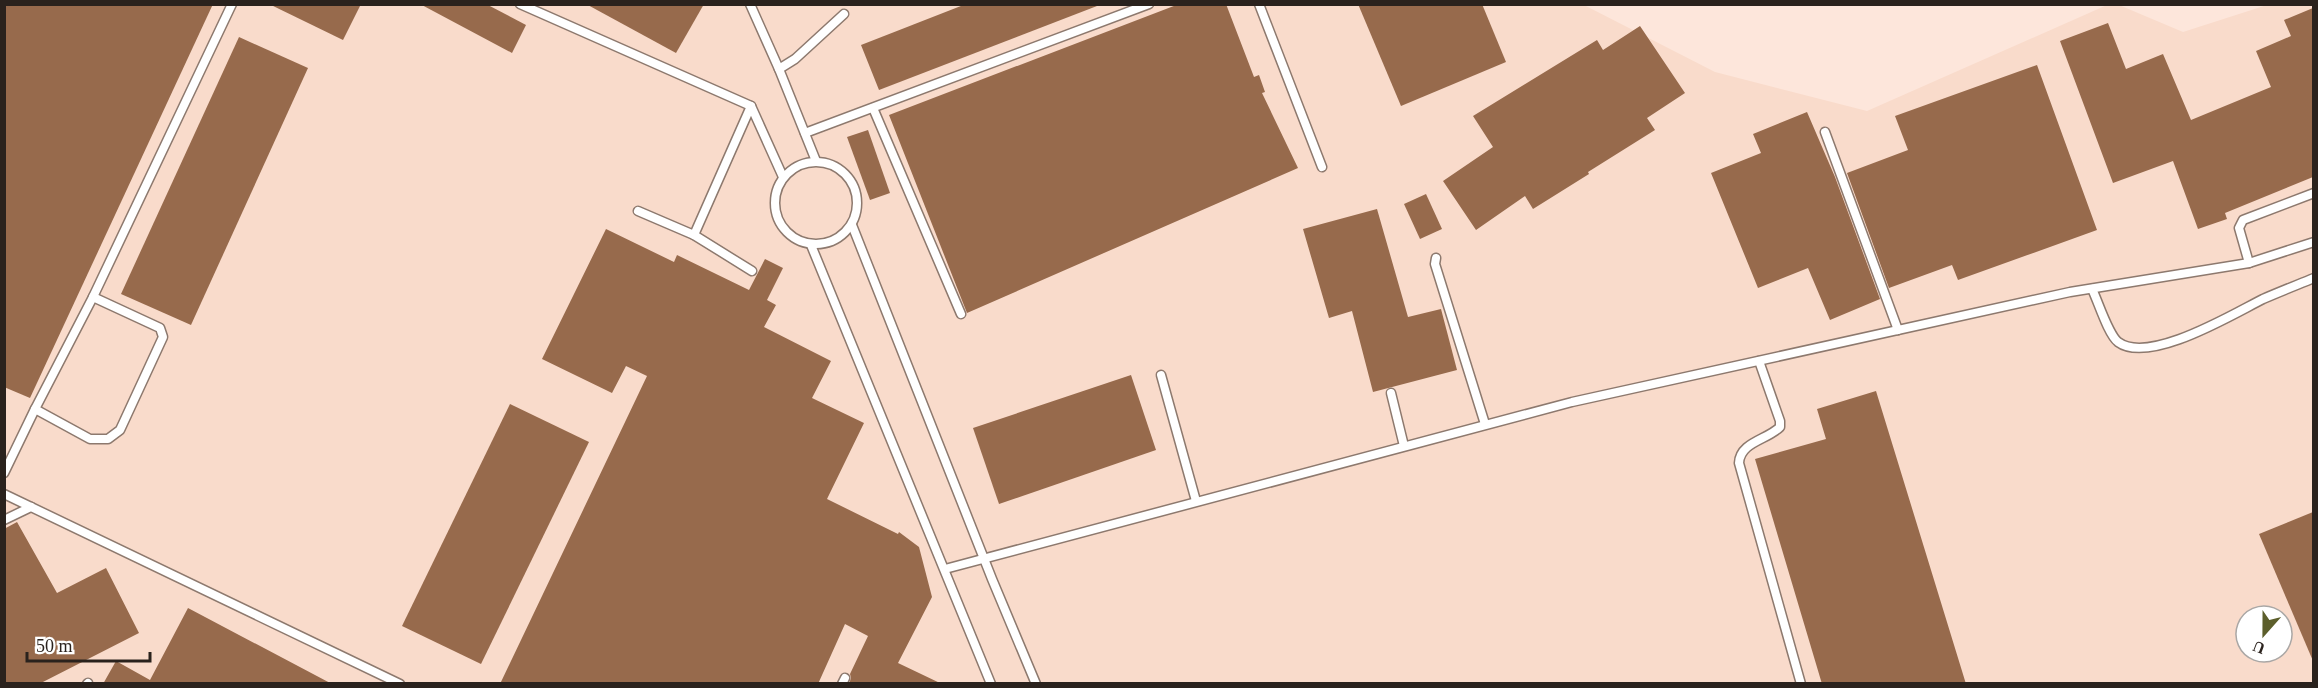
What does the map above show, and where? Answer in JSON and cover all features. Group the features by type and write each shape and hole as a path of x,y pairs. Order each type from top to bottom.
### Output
{"lane":[{"path":"4,473 34,409 93,297 232,4"},
{"path":"520,4 751,106 783,177"},
{"path":"750,4 816,161"},
{"path":"805,133 1149,4"},
{"path":"1259,4 1322,167"},
{"path":"779,69 795,59 844,14"},
{"path":"694,235 751,106"},
{"path":"873,108 961,314"},
{"path":"1825,132 1898,330"},
{"path":"816,161 837,167 853,183 858,204 852,225 841,237 827,244 811,245 794,239 781,227 774,210 775,193 783,177 792,168 804,163 816,161"},
{"path":"2249,263 2239,228 2243,220 2313,193"},
{"path":"639,211 694,235 752,271"},
{"path":"852,225 1036,684"},
{"path":"945,569 1572,402 2092,289 2249,263 2313,242"},
{"path":"811,245 991,684"},
{"path":"1436,258 1435,264 1485,424"},
{"path":"2092,289 2113,336 2118,342 2131,347 2145,348 2155,347 2205,329 2262,300 2313,278"},
{"path":"34,409 90,439 108,439 120,430 163,337 160,328 93,297"},
{"path":"1759,361 1780,426 1745,448 1739,463 1801,684"},
{"path":"1161,375 1196,501"},
{"path":"1391,393 1404,446"},
{"path":"4,494 400,684"},
{"path":"4,520 31,507"}],"shaded area":[{"path":"4,5 1584,5 1715,72 1867,111 2107,5 2119,5 2183,32 2267,5 2313,5 2313,683 5,683"}],"building":[{"path":"4,4 213,4 30,398 4,387"},
{"path":"269,4 361,4 343,40"},
{"path":"420,4 486,4 526,25 512,53"},
{"path":"586,4 704,4 676,53"},
{"path":"966,4 1097,4 1097,6 879,90 861,45"},
{"path":"1179,4 1226,4 1254,77 1259,75 1265,92 1262,93 1298,168 967,313 889,115"},
{"path":"1358,4 1482,4 1506,62 1401,106"},
{"path":"2313,8 2313,177 2225,213 2227,219 2198,229 2173,161 2113,183 2060,41 2108,23 2126,69 2163,54 2191,120 2271,87 2256,51 2291,36 2284,20"},
{"path":"1640,26 1685,93 1647,118 1655,130 1588,172 1589,174 1533,209 1525,196 1476,230 1443,181 1493,147 1473,116 1597,40 1603,50"},
{"path":"239,37 308,68 191,325 121,294"},
{"path":"2037,65 2097,230 1958,280 1952,265 1889,288 1847,173 1908,150 1895,116"},
{"path":"1807,112 1835,177 1880,299 1830,320 1808,268 1758,288 1711,173 1761,153 1753,134"},
{"path":"868,130 890,193 870,200 847,137"},
{"path":"1426,194 1442,229 1420,239 1404,204"},
{"path":"1377,209 1408,317 1441,309 1457,370 1373,392 1352,311 1329,318 1303,229"},
{"path":"606,229 674,262 677,255 749,290 765,259 783,268 767,300 776,305 764,327 831,361 812,398 864,423 827,499 898,534 899,532 919,547 932,597 898,663 942,684 849,684 850,674 868,636 845,624 818,684 500,684 647,376 626,366 612,393 542,359"},
{"path":"1131,375 1156,450 999,504 973,428"},
{"path":"1876,391 1966,684 1822,684 1755,459 1826,439 1817,409"},
{"path":"510,404 589,442 481,664 402,626"},
{"path":"2313,512 2313,661 2294,616 2294,604 2289,604 2259,534"},
{"path":"17,522 57,593 106,568 139,633 39,684 4,684 4,529"},
{"path":"188,608 332,684 103,684 116,661 150,680"}]}
